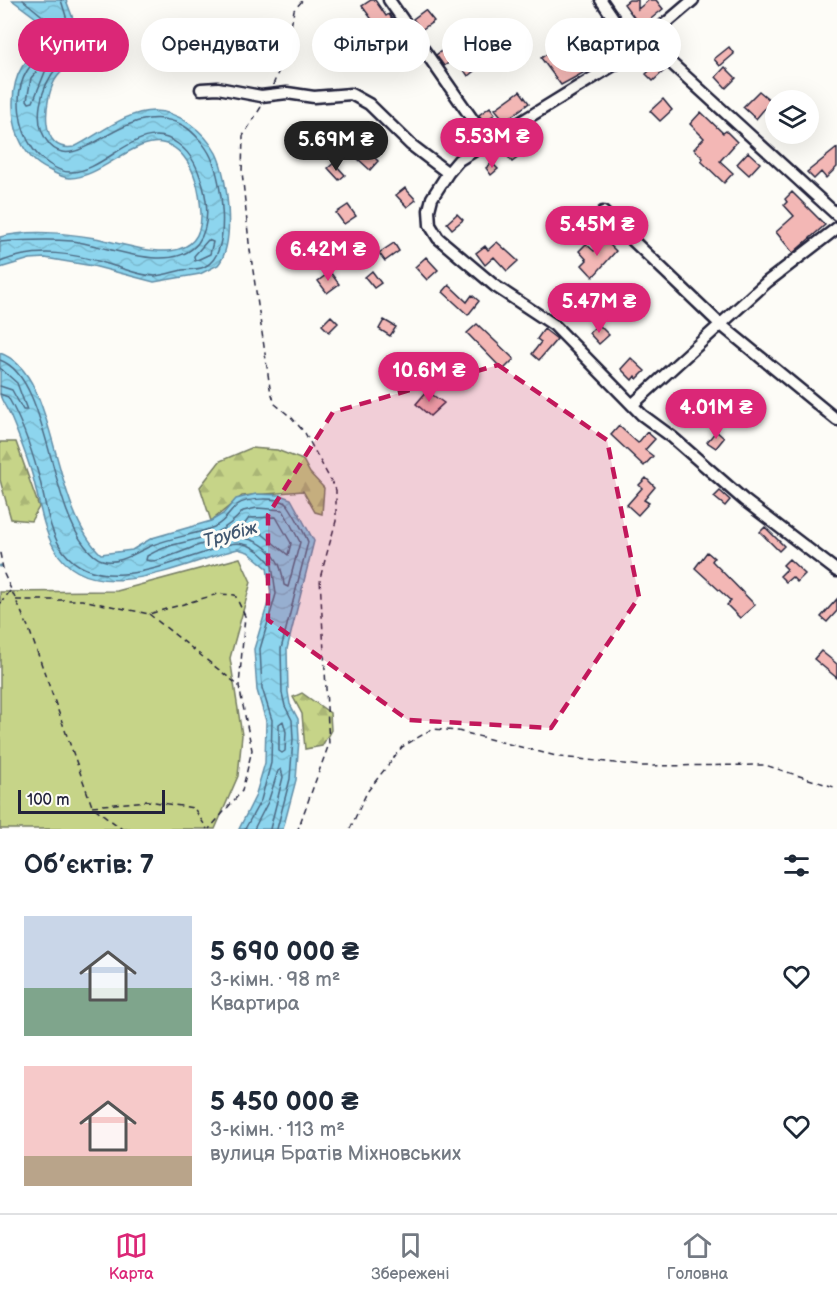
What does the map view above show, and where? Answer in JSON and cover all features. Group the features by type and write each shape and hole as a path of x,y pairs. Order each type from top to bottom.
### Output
{"street":[{"path":"389,0 489,143"},
{"path":"601,0 613,18"},
{"path":"673,18 693,0"},
{"path":"600,72 459,160 447,173 432,198 429,210 430,225 438,238 495,286 559,329 632,405 744,500 837,571"},
{"path":"681,72 837,215"},
{"path":"201,89 218,88 239,94 268,96 287,93 314,96 351,94 369,104 410,144 447,173"},
{"path":"603,212 720,324 837,420"},
{"path":"632,405 767,282 837,228"}],"path":[{"path":"298,829 328,744 320,578 336,522 336,490 305,433 275,404 270,388 249,243 242,171 243,136 268,96 287,50 294,10 303,0"},
{"path":"0,553 4,574 29,629 92,806 122,829"},
{"path":"0,576 4,574"},
{"path":"0,604 11,589"},
{"path":"92,806 148,801 194,808 208,829 242,791 252,750 239,686 245,616 235,595 218,594 149,614"},
{"path":"16,600 82,600 149,614 239,686"},
{"path":"350,829 368,792 402,747 432,729 458,731 560,757 642,766 765,765 837,788"}],"highlighted area":[{"path":"498,365 607,440 639,597 551,728 408,720 268,620 268,515 333,412"}],"green space":[{"path":"0,442 16,442 39,507 31,521 11,519 0,480"},
{"path":"251,448 277,450 303,460 310,473 324,488 322,514 315,512 303,491 242,496 211,521 200,487 220,461"},
{"path":"240,558 251,582 230,658 242,735 238,776 215,829 0,829 0,592 117,591"},
{"path":"302,693 330,713 331,730 322,746 305,749 302,714 293,697"}],"water":[{"path":"12,0 66,0 73,18 36,18"},
{"path":"20,72 61,72 51,89 47,123 49,134 54,142 62,147 74,147 123,119 143,112 173,114 198,130 216,153 227,193 227,242 224,255 218,265 200,274 154,282 93,266 45,258 30,259 0,268 0,237 35,232 59,233 95,238 143,249 177,250 190,244 198,232 201,213 192,169 184,157 171,146 157,143 143,145 99,169 70,178 60,176 39,164 27,153 16,130 13,102"},
{"name":"Трубіж","path":"0,353 19,365 33,386 44,413 72,505 84,532 101,554 132,550 152,538 211,521 223,514 236,499 256,494 280,495 291,499 314,541 287,649 288,692 290,704 298,719 299,739 296,780 283,829 239,829 255,797 265,763 266,721 257,690 254,649 271,593 267,568 248,552 238,549 166,571 114,580 91,577 70,567 50,540 27,459 0,394"}],"building":[{"path":"375,0 386,16 389,14 391,18 371,18 362,6"},
{"path":"629,0 638,0 638,9 649,0 656,0 663,9 652,18 634,18 624,4"},
{"path":"425,10 434,21 430,24 430,18 414,18"},
{"path":"729,47 734,54 720,66 714,59"},
{"path":"442,50 442,63 436,55"},
{"path":"725,67 736,78 726,88 716,77"},
{"path":"551,72 582,72 583,73 561,85"},
{"path":"648,72 663,72 653,81 646,74"},
{"path":"520,91 529,103 505,121 495,109"},
{"path":"759,91 765,96 765,108 756,119 743,107"},
{"path":"663,99 672,110 660,121 650,111"},
{"path":"490,107 495,114 484,122 479,115"},
{"path":"701,112 723,133 726,131 737,142 720,161 733,173 724,183 701,161 703,158 694,149 704,138 690,124"},
{"path":"512,144 520,156 512,162 503,150"},
{"path":"837,148 837,167 826,178 821,172 814,179 807,172"},
{"path":"366,149 378,161 370,170 357,158"},
{"path":"748,152 760,163 749,175 737,164"},
{"path":"334,163 345,175 339,180 328,168"},
{"path":"492,163 498,169 491,175 486,168"},
{"path":"405,188 416,200 407,207 396,195"},
{"path":"792,192 825,225 793,253 776,232 794,216 784,205 787,202 785,199"},
{"path":"348,205 356,216 344,224 336,213"},
{"path":"457,214 463,220 452,229 447,223"},
{"path":"605,240 616,251 593,277 582,265 587,260 579,251 586,244 594,251"},
{"path":"497,242 518,261 507,271 494,257 485,265 476,253 485,246 488,250"},
{"path":"394,243 399,251 385,261 379,253"},
{"path":"426,257 438,270 427,280 415,267"},
{"path":"372,271 381,283 374,288 365,277"},
{"path":"330,272 339,284 327,293 318,281"},
{"path":"449,285 467,302 472,295 479,301 468,315 443,292"},
{"path":"331,316 338,323 329,332 322,325"},
{"path":"384,320 396,327 390,336 379,329"},
{"path":"477,324 514,359 503,370 467,333"},
{"path":"598,324 609,335 599,344 589,333"},
{"path":"544,329 557,339 539,360 532,354 541,342 537,339"},
{"path":"631,358 645,371 637,379 635,376 632,380 621,369"},
{"path":"427,391 444,403 430,416 416,404"},
{"path":"685,398 694,407 679,423 672,412"},
{"path":"703,400 709,405 702,412 697,406"},
{"path":"619,426 638,443 647,432 655,439 645,450 653,456 644,466 611,435"},
{"path":"716,431 724,438 716,448 707,442"},
{"path":"646,478 655,487 644,500 649,503 638,515 627,505 642,488 639,485"},
{"path":"720,491 730,500 725,506 714,497"},
{"path":"765,527 784,546 779,551 760,532"},
{"path":"707,552 714,558 712,561 755,605 740,618 727,605 731,601 695,568"},
{"path":"789,559 805,574 797,582 792,577 786,582 780,576 787,569 783,565"},
{"path":"837,599 837,611 827,622 821,617"},
{"path":"821,651 837,664 837,678 814,659"}]}
